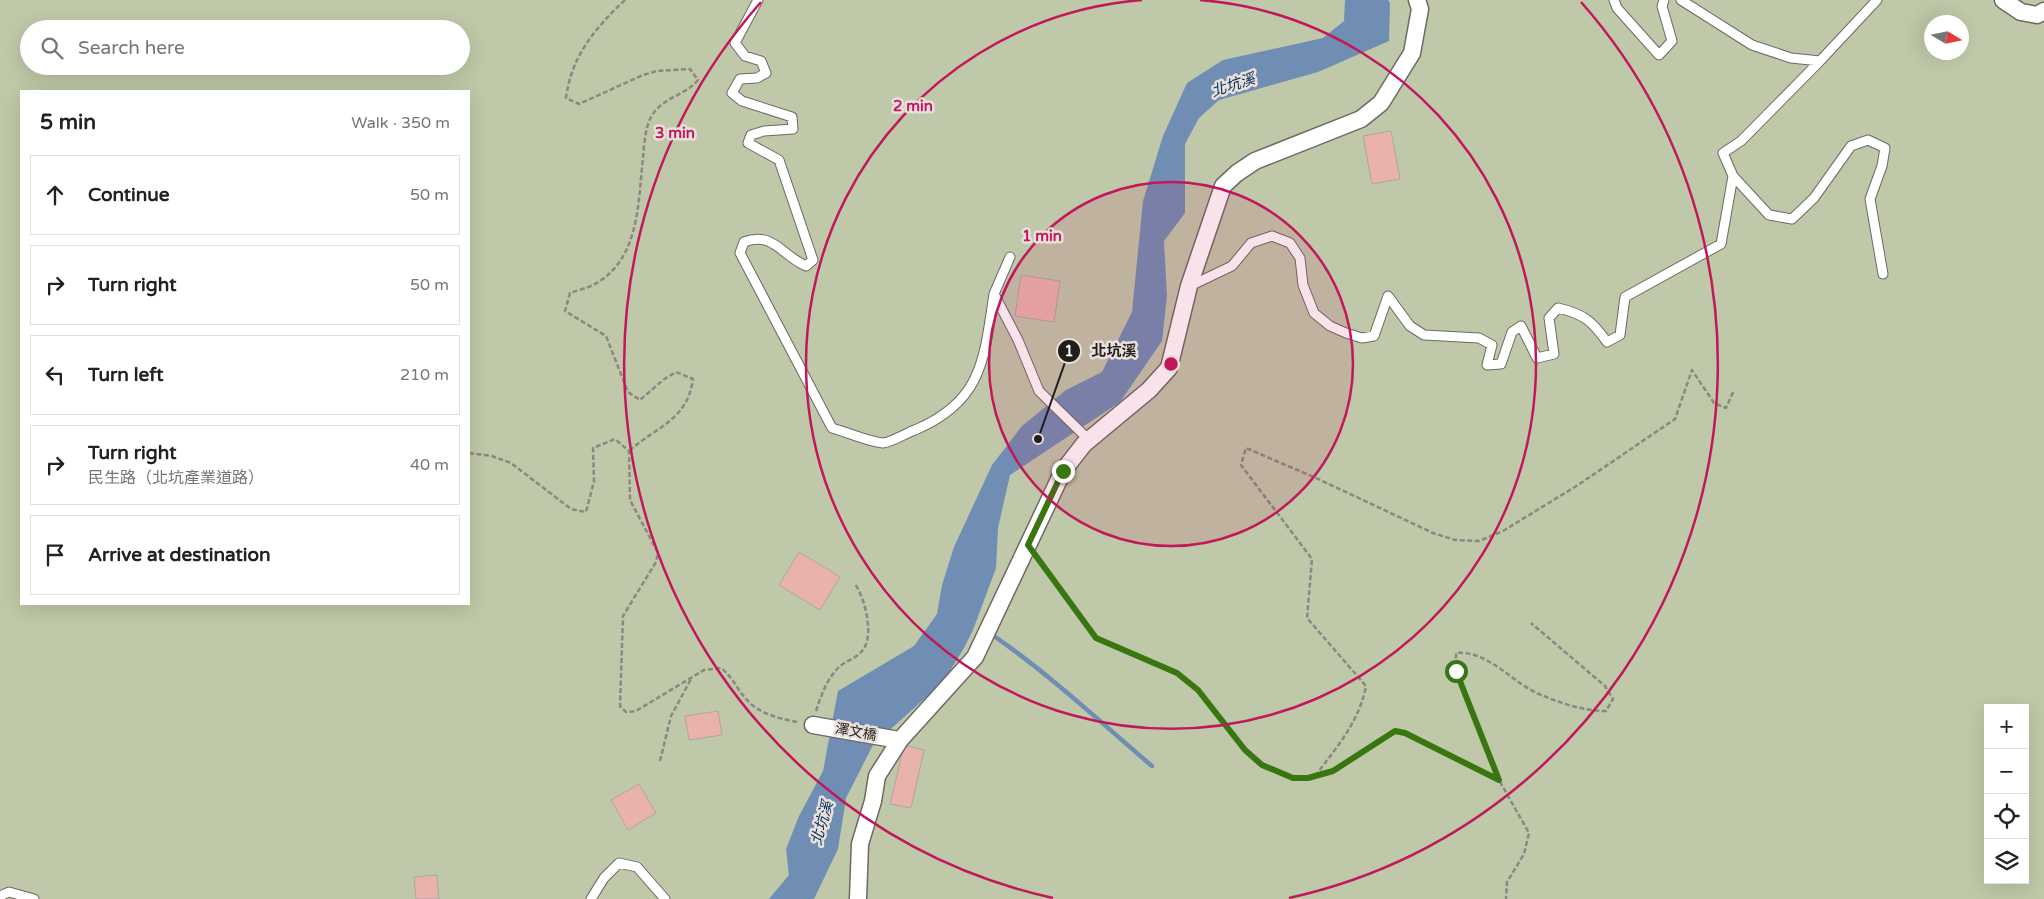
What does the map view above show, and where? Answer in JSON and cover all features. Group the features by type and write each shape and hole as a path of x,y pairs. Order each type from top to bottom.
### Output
{"street":[{"path":"858,899 860,844 873,801 877,776 900,740 975,657 1063,471 1088,440 1149,390 1169,368 1189,286 1223,186 1236,173 1255,161 1361,119 1381,103 1412,52 1420,8 1417,0"},
{"path":"2003,0 2021,12 2037,15 2044,11"},
{"name":"澤文橋","path":"813,725 899,740"}],"lane":[{"path":"758,0 735,43 745,56 761,61 766,73 757,78 740,79 732,93 742,101 792,117 793,129 751,135 748,144 779,160 813,260 806,266 793,260 769,240 756,237 744,242 740,253 832,428 883,443 922,427 944,414 962,399 977,378 986,348 994,294 1010,257"},
{"path":"1614,0 1617,8 1659,54 1672,41 1662,6 1664,0"},
{"path":"1681,0 1752,45 1791,58 1820,61"},
{"path":"1878,0 1741,141 1723,153 1733,176 1769,215 1792,219 1814,198 1851,146 1868,140 1885,148 1882,166 1870,199 1883,274"},
{"path":"1189,286 1232,266 1251,243 1272,236 1290,243 1300,258 1303,285 1314,313 1330,326 1362,338 1374,336 1388,296 1410,326 1424,335 1479,338 1492,345 1487,365 1501,364 1512,332 1521,326 1537,358 1554,354 1549,318 1558,308 1580,313 1607,342 1620,335 1625,296 1721,244 1733,176"},
{"path":"994,294 1018,340 1039,390 1088,440"},
{"path":"591,899 604,878 618,863 637,867 666,899"},
{"path":"0,896 9,892 34,899"}],"path":[{"path":"624,0 586,40 568,83 566,98 579,104 657,71 690,69 698,80 690,90 668,98 651,117 645,143 635,229 622,260 596,284 570,293 565,311 606,336 628,392 640,400 663,380 676,372 693,379 690,396 678,415 661,429 645,437 629,451"},
{"path":"1315,776 1347,734 1362,705 1366,686 1308,618 1312,560 1241,465 1246,448 1316,478 1433,533 1455,540 1479,541 1503,532 1578,485 1675,419 1692,370 1714,404 1726,408 1734,390"},
{"path":"470,453 492,456 511,463 571,510 586,512 594,481 594,448 615,439 629,451 630,500 658,553 656,562 623,616 620,706 626,712 636,711 704,670 721,668 732,676 748,702 776,718 813,725 823,690 837,668 861,653 866,645 868,622 861,594 855,584"},
{"path":"1028,545 1096,638 1177,673 1198,690 1245,750 1262,765 1293,778 1315,776 1333,771 1395,731 1405,733 1499,780"},
{"path":"1506,899 1507,882 1524,854 1529,833 1499,780 1456,671 1456,653 1470,652 1538,694 1587,711 1606,711 1613,699 1605,686 1531,623"},
{"path":"660,761 671,716 692,677"}],"green space":[{"path":"0,0 2044,0 2044,899 0,899"}],"water":[{"name":"北坑溪","path":"1345,0 1388,0 1390,3 1389,41 1318,72 1219,100 1199,118 1185,144 1185,213 1164,241 1167,296 1162,341 1120,402 1010,475 998,528 996,568 973,630 964,648 943,682 873,745 846,798 838,849 814,899 769,899 789,875 786,849 799,816 823,771 838,691 914,646 937,614 942,585 954,547 992,465 1022,426 1066,390 1102,372 1132,312 1143,201 1163,136 1187,83 1223,60 1323,38 1344,21"}],"building":[{"path":"1391,131 1400,179 1372,184 1363,136"},
{"path":"1021,275 1060,281 1054,322 1015,316"},
{"path":"799,552 840,577 820,610 779,585"},
{"path":"718,711 722,735 689,740 685,716"},
{"path":"904,745 924,750 911,808 890,804"},
{"path":"639,784 656,813 628,830 611,800"},
{"path":"437,875 439,899 416,899 414,877"}],"waterway":[{"path":"991,634 1053,681 1152,766"}],"place":[{"name":"北坑溪","path":"1038,439"}],"route":[{"path":"1063,471 1028,545 1096,638 1177,673 1198,690 1245,750 1262,765 1293,778 1308,778 1333,771 1395,731 1405,733 1499,780 1456,671"}]}
